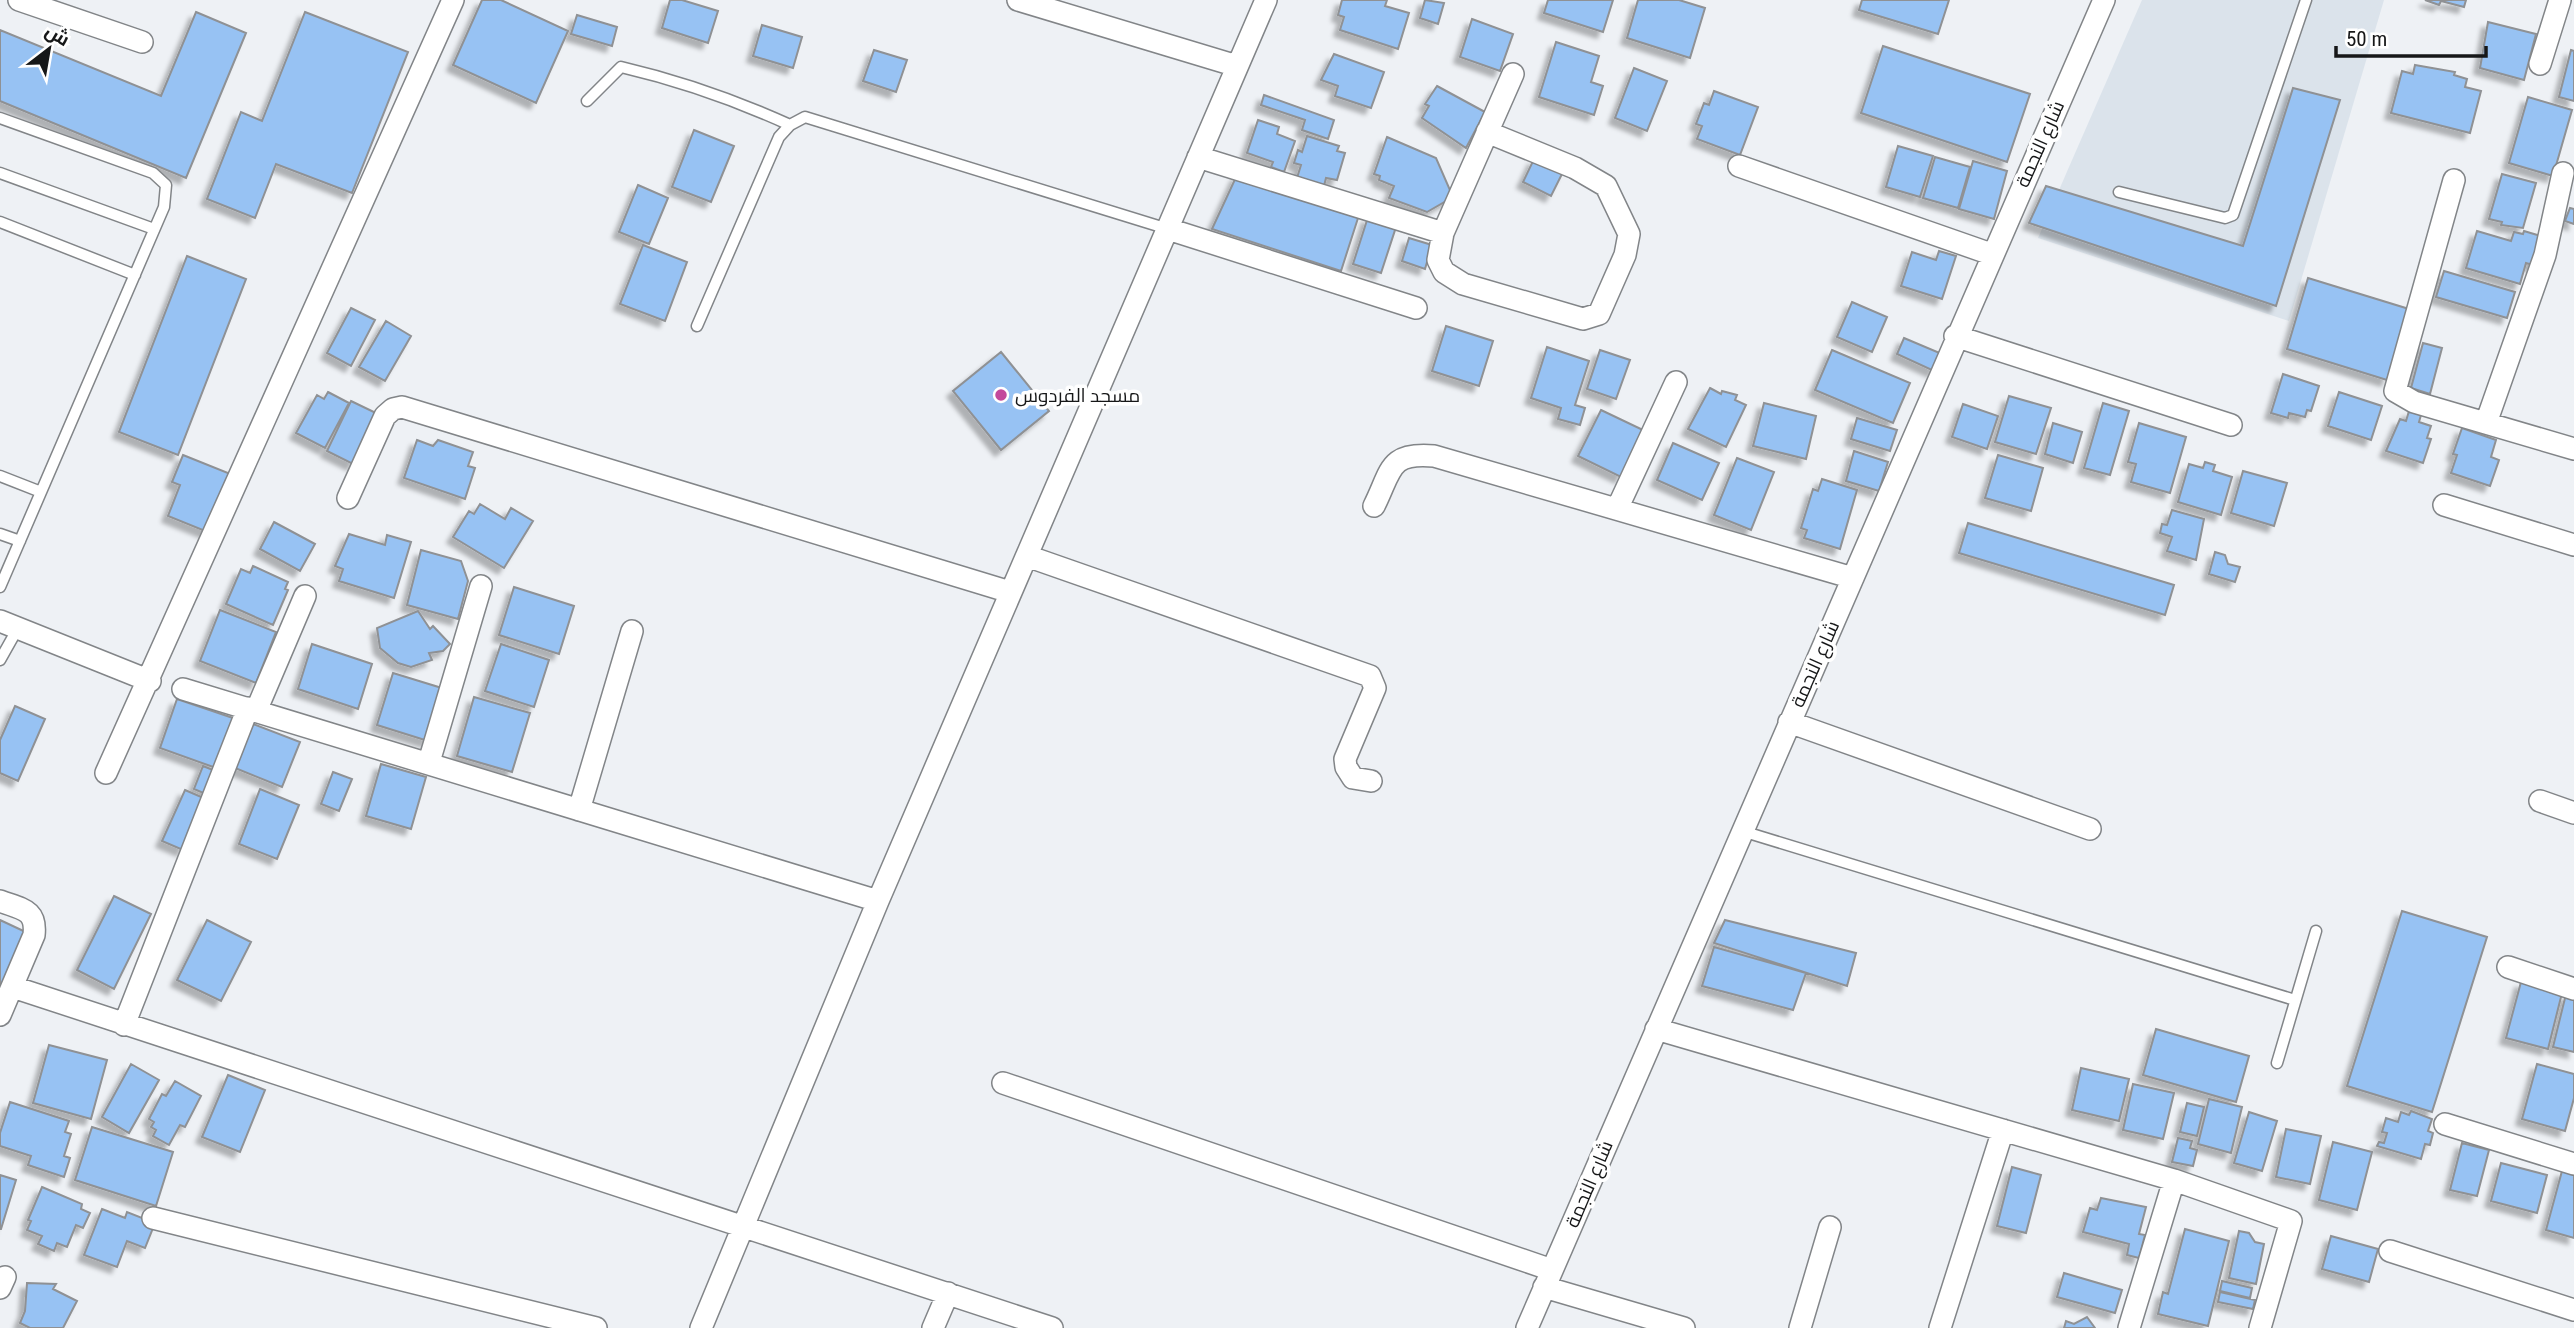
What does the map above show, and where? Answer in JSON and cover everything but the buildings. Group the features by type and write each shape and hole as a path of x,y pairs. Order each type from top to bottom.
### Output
{"street":[{"path":"19,0 142,42"},
{"path":"106,772 150,681 453,0"},
{"path":"1018,0 1237,66"},
{"path":"701,1328 878,901 1266,0"},
{"name":"شارع النجمة","path":"1527,1328 1853,578 1955,336 2104,0"},
{"path":"2540,64 2560,0"},
{"path":"1487,132 1575,169 1606,186 1629,234 1625,255 1605,307 1599,314 1583,319 1464,284 1444,272 1438,260 1443,233 1487,132 1513,74"},
{"path":"1198,157 1443,233"},
{"path":"1739,166 1991,254"},
{"path":"2486,423 2545,255 2563,173"},
{"path":"2454,180 2394,386 2405,398 2574,449"},
{"path":"1168,229 1416,308"},
{"path":"1955,336 2231,425"},
{"path":"1617,509 1676,382"},
{"path":"348,498 385,416 393,408 402,407 1010,593"},
{"path":"1374,506 1396,461 1405,456 1434,456 1853,578"},
{"path":"2444,505 2574,545"},
{"path":"1027,555 1370,676 1375,688 1345,759 1346,767 1353,778 1371,781"},
{"path":"429,762 481,586"},
{"path":"124,1025 252,710 304,596"},
{"path":"9,625 150,681"},
{"path":"579,810 632,631"},
{"path":"183,689 878,901"},
{"path":"1789,722 2090,829"},
{"path":"2540,800 2574,813"},
{"path":"0,901 29,912 36,922 34,935 0,1015"},
{"path":"2508,967 2574,989"},
{"path":"13,987 1052,1328"},
{"path":"1656,1029 2174,1180 2291,1221 2260,1328"},
{"path":"1003,1083 1684,1328"},
{"path":"2445,1124 2574,1164"},
{"path":"1940,1328 2003,1130"},
{"path":"2129,1328 2174,1180"},
{"path":"153,1218 596,1328"},
{"path":"1800,1328 1830,1227"},
{"path":"2390,1251 2574,1311"},
{"path":"933,1328 948,1293"}],"lane":[{"path":"2119,192 2225,218 2233,215 2306,0"},
{"path":"587,102 621,67 673,79 732,99 790,125"},
{"path":"697,326 779,136 790,125 805,117 1168,229"},
{"path":"0,118 153,173 166,185 164,207 155,229 0,587"},
{"path":"0,173 155,229"},
{"path":"0,222 135,275"},
{"path":"0,477 41,492"},
{"path":"0,534 20,541"},
{"path":"0,660 9,625"},
{"path":"1742,831 2295,1000"},
{"path":"2277,1063 2316,931"}],"shaded area":[{"path":"2142,0 2384,0 2289,321 2038,238"}],"place":[{"name":"مسجد الفردوس","path":"1001,395"}]}
